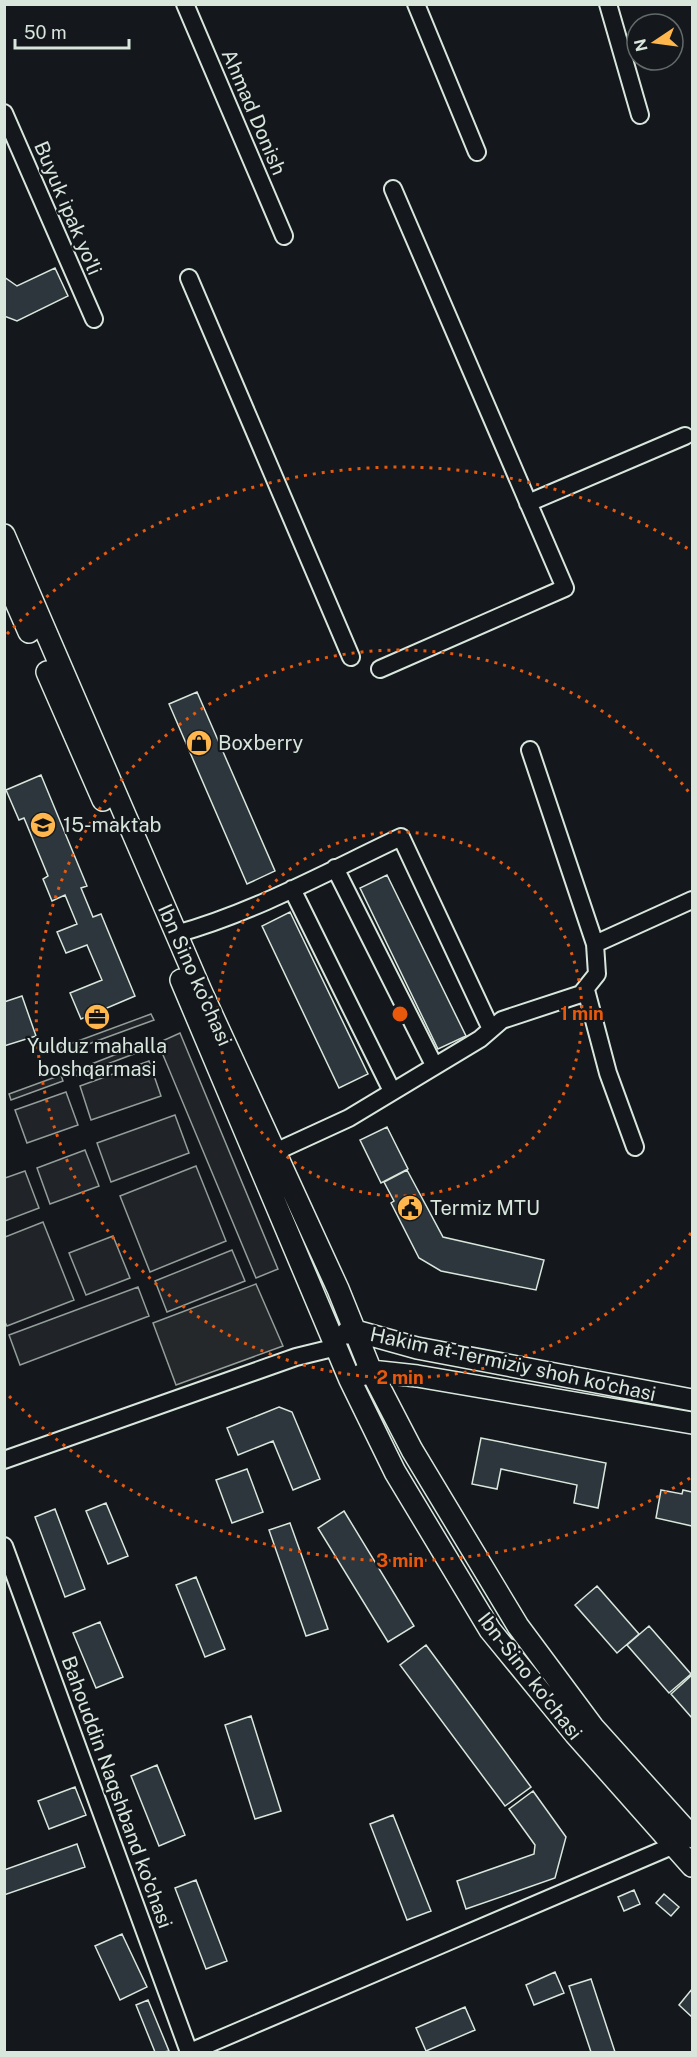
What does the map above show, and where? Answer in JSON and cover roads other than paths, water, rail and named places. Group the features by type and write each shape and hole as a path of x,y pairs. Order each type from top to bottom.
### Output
{"main road":[{"name":"Ibn Sino ko'chasi","path":"4,535 176,934 356,1331 371,1371 392,1411"},
{"name":"Ibn Sino ko'chasi","path":"4,575 335,1342"},
{"name":"Hakim at-Termiziy shoh ko'chasi","path":"335,1342 356,1331 417,1348 693,1400"},
{"name":"Ibn-Sino ko'chasi","path":"335,1342 350,1380 395,1472 490,1630 575,1734 672,1846 693,1866"},
{"name":"Hakim at-Termiziy shoh ko'chasi","path":"350,1380 371,1371 411,1375 693,1423"},
{"path":"392,1411 401,1389 411,1375"},
{"name":"Ibn-Sino ko'chasi","path":"392,1411 412,1450 518,1626 593,1727 693,1837"}],"street":[{"name":"Ahmad Donish","path":"185,4 284,236"},
{"path":"416,4 477,153"},
{"path":"608,4 640,115"},
{"name":"Buyuk ipak yo'li","path":"4,113 94,319"},
{"path":"380,669 565,588 393,189"},
{"path":"189,278 351,657"},
{"path":"528,503 685,436"},
{"path":"275,1152 349,1118 480,1039 502,1020 586,990 597,974 595,944 530,750"},
{"path":"176,934 218,922 401,837 491,1029"},
{"path":"335,868 434,1065"},
{"path":"292,889 392,1090"},
{"path":"595,944 693,900"},
{"path":"586,990 608,1073 635,1147"},
{"path":"4,1460 335,1342"},
{"name":"Bahouddin Naqshband ko'chasi","path":"4,1546 190,2052"},
{"path":"190,2052 672,1846"}],"place":[{"name":"Boxberry","path":"199,743"},
{"name":"15-maktab","path":"43,825"},
{"name":"Yulduz mahalla boshqarmasi","path":"97,1017"},
{"name":"Termiz MTU","path":"410,1208"}]}
